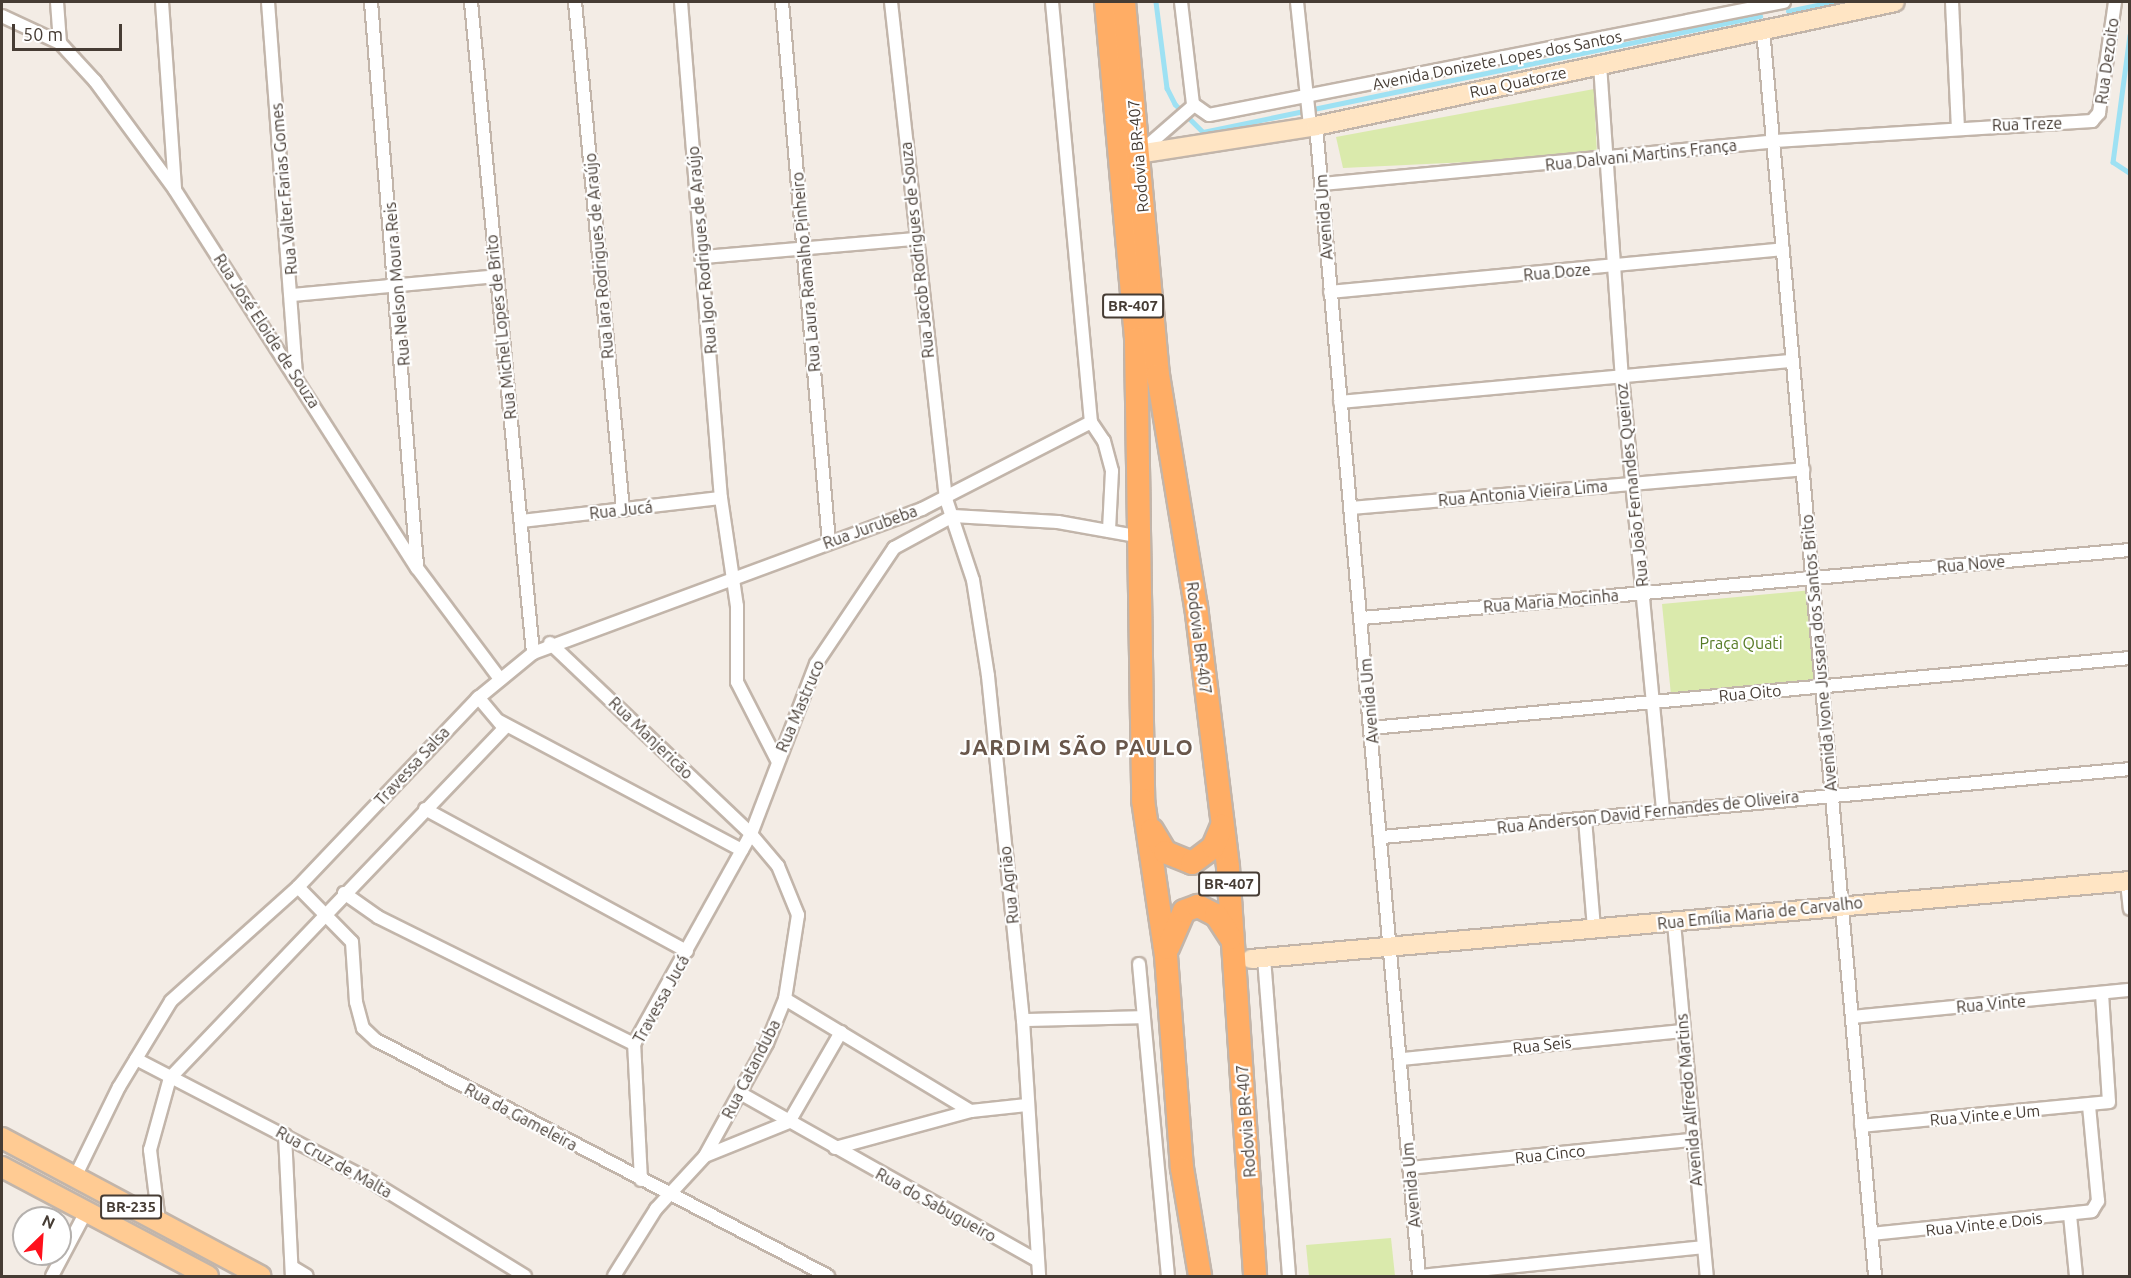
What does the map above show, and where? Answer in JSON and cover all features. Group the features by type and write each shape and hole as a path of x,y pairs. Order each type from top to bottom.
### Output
{"highway":[{"name":"Rodovia BR-407","path":"1106,2 1136,339 1141,537 1143,800 1166,956 1182,1168 1200,1276"},
{"name":"Rodovia BR-407","path":"1124,2 1158,375 1196,606 1222,826 1255,1276"},
{"path":"1143,800 1159,844 1180,862 1201,860 1222,826"},
{"path":"1166,956 1177,921 1198,906 1216,915 1232,939"}],"main road":[{"name":"BR-235","path":"2,1138 76,1175 260,1276"},
{"name":"BR-235","path":"2,1167 208,1276"}],"street":[{"path":"57,2 60,43"},
{"path":"162,2 176,190"},
{"name":"Rua Valter Farias Gomes","path":"268,2 293,294 297,376"},
{"name":"Rua Nelson Moura Reis","path":"371,2 398,286 417,568"},
{"name":"Rua Michel Lopes de Brito","path":"471,2 533,653"},
{"name":"Rua Iara Rodrigues de Araújo","path":"575,2 623,510"},
{"name":"Rua Igor Rodrigues de Araújo","path":"681,2 729,578"},
{"name":"Rua Laura Ramalho Pinheiro","path":"782,2 830,542"},
{"name":"Rua Jacob Rodrigues de Souza","path":"891,2 915,239 946,499"},
{"path":"1052,2 1091,422 1104,441 1112,471 1108,531"},
{"path":"1138,154 1176,117 1193,106 1181,2"},
{"name":"Avenida Um","path":"1297,2 1307,98 1323,184 1330,292 1382,837 1419,1276"},
{"name":"Rua Quatorze","path":"1138,154 1313,126 1895,2"},
{"path":"1952,2 1958,127"},
{"name":"Rua Dezoito","path":"2096,120 2115,2"},
{"name":"Avenida Donizete Lopes dos Santos","path":"1193,106 1209,115 1307,98 1778,3"},
{"name":"Avenida Ivone Jussara dos Santos Brito","path":"1778,3 1770,29 1783,249 1875,1276"},
{"name":"Rua José Eloide de Souza","path":"2,16 60,43 176,190 297,376 417,568 500,679"},
{"name":"Rua João Fernandes Queiroz","path":"1600,65 1612,267 1663,810"},
{"name":"Rua Treze","path":"1958,127 2096,120"},
{"name":"Rua Dalvani Martins França","path":"1323,184 1607,159 1775,141 1958,127"},
{"path":"704,257 915,239"},
{"name":"Rua Doze","path":"1330,292 1783,249"},
{"path":"293,294 496,276"},
{"path":"1340,402 1792,361"},
{"name":"Rua Jurubeba","path":"533,653 550,643 946,499 1091,422"},
{"name":"Rua Antonia Vieira Lima","path":"1350,508 1803,469"},
{"name":"Rua Jucá","path":"521,521 721,498"},
{"name":"Rua Agrião","path":"946,499 973,580 988,676 1023,1020 1039,1276"},
{"path":"953,516 1037,520 1141,537"},
{"name":"Rua Mastruco","path":"777,760 816,664 869,581 894,548 953,516"},
{"name":"Rua Nove","path":"1812,578 2130,549"},
{"name":"Rua Mastruco","path":"729,578 737,606 737,682 777,760"},
{"name":"Rua Maria Mocinha","path":"1362,618 1812,578"},
{"name":"Rua Manjericão","path":"550,643 751,834"},
{"name":"Travessa Salsa","path":"298,887 478,697 533,653"},
{"name":"Rua Oito","path":"1371,728 2130,658"},
{"path":"478,697 500,723 742,850"},
{"path":"159,1222 150,1150 170,1078 425,809 500,723"},
{"name":"Travessa Jucá","path":"641,1180 634,1044 751,834 777,760"},
{"name":"Rua Anderson David Fernandes de Oliveira","path":"1382,837 1831,794 2130,770"},
{"path":"425,809 687,951"},
{"path":"1585,819 1594,928"},
{"name":"Rua Catanduba","path":"670,1193 705,1156 740,1094 785,999 798,915 778,866 751,834"},
{"path":"2128,881 2130,909"},
{"name":"Rua Emília Maria de Carvalho","path":"1257,958 1674,923 1842,903 2128,881"},
{"path":"76,1175 136,1059 171,1001 298,887"},
{"name":"Rua da Gameleira","path":"298,887 352,942 356,1002 363,1028 376,1040 828,1276"},
{"path":"344,893 378,916 634,1044"},
{"name":"Avenida Alfredo Martins","path":"1674,923 1692,1140 1707,1276"},
{"path":"1257,958 1289,1276"},
{"path":"1139,964 1168,1276"},
{"name":"Rua Vinte","path":"1853,1017 2130,990"},
{"name":"Rua Vinte e Um","path":"1861,1126 2109,1102 2102,994"},
{"path":"785,999 971,1111"},
{"path":"1023,1020 1143,1017"},
{"name":"Rua Seis","path":"1402,1059 1682,1031"},
{"path":"705,1156 789,1122 841,1032"},
{"name":"Rua Cruz de Malta","path":"136,1059 285,1135 525,1276"},
{"name":"Rua do Sabugueiro","path":"740,1094 1038,1261"},
{"path":"835,1148 971,1111 1027,1105"},
{"name":"Rua Vinte e Dois","path":"1871,1234 2070,1215 2095,1210 2089,1105"},
{"path":"285,1135 292,1272 306,1276"},
{"name":"Rua Cinco","path":"1409,1168 1692,1140"},
{"path":"614,1276 670,1193"},
{"path":"52,1276 87,1210"},
{"path":"2070,1215 2076,1276"},
{"path":"1419,1276 1704,1247"}],"green space":[{"path":"1594,89 1597,156 1343,168 1336,137"},
{"name":"Praça Quati","path":"1812,590 1821,681 1671,695 1662,604"},
{"path":"1391,1238 1395,1276 1309,1276 1306,1245"}],"waterway":[{"path":"1156,2 1167,88 1175,104 1203,132 1760,16"},
{"path":"1788,11 1832,2"},
{"path":"2130,35 2113,162 2130,173"}],"district":[{"name":"JARDIM SÃO PAULO","path":"1077,747"}]}
